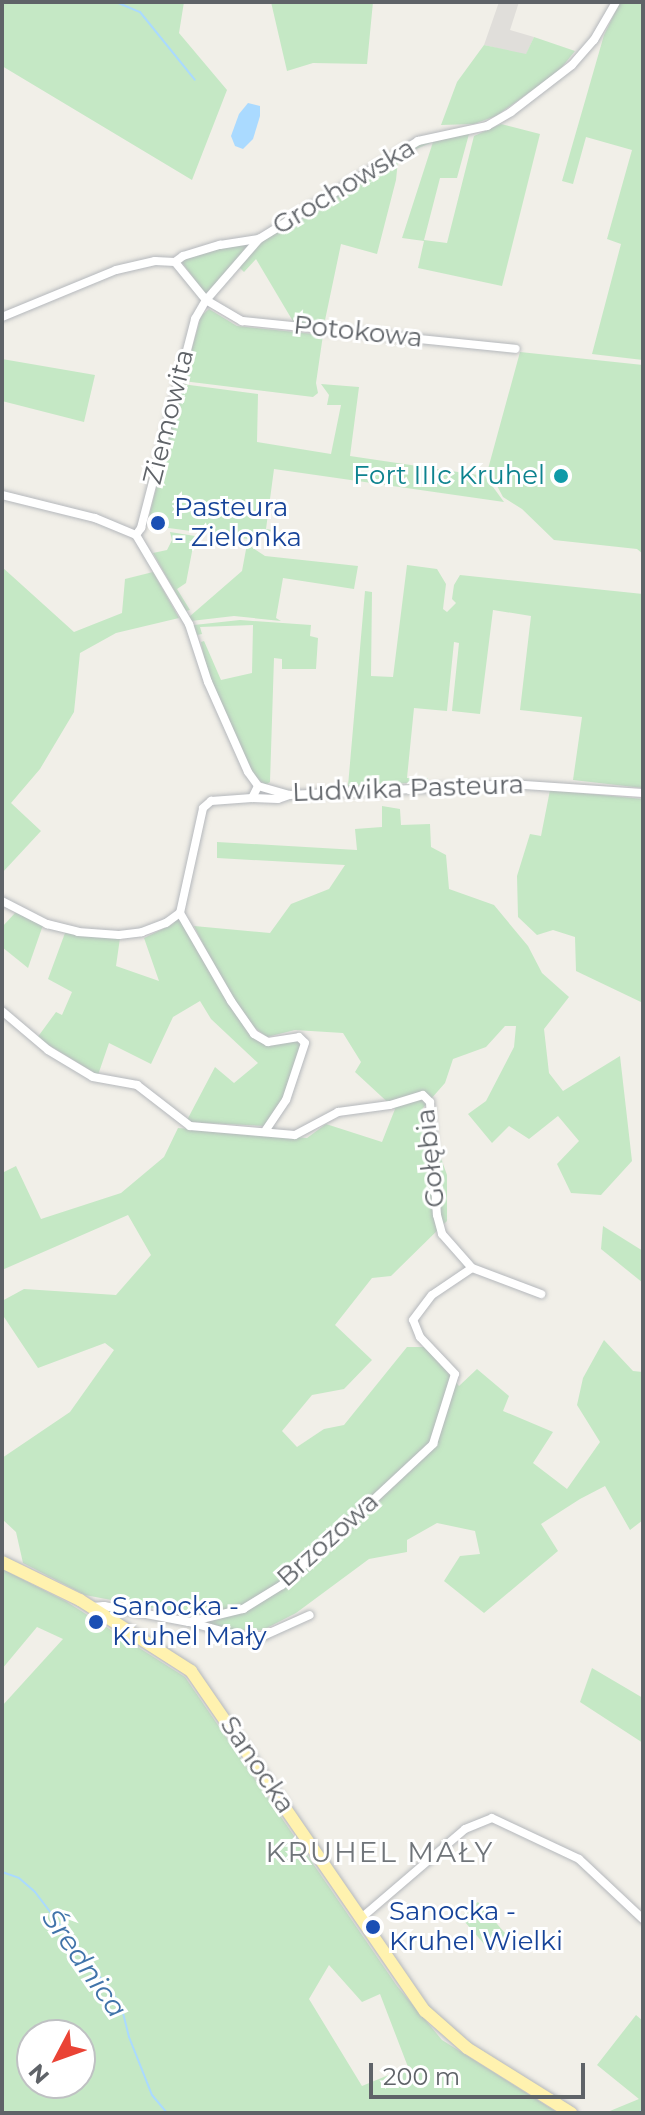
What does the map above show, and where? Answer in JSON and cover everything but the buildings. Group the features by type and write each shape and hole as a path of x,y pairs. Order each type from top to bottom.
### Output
{"main road":[{"name":"Sanocka","path":"2,1562 92,1607 177,1660 197,1678 411,1994 441,2028 571,2113"}],"street":[{"name":"Grochowska","path":"206,300 259,239 418,141 487,126 520,106 572,65 594,40 616,2"},
{"name":"Grochowska","path":"2,317 116,270 155,261 175,262 183,256 220,245 259,239"},
{"path":"175,262 206,300"},
{"name":"Potokowa","path":"206,300 242,321 516,349"},
{"name":"Ziemowita","path":"136,535 141,528 188,343 206,300"},
{"path":"2,495 95,518 136,535"},
{"name":"Ludwika Pasteura","path":"136,535 186,618 208,682 248,772 258,786 289,795 510,784 643,793"},
{"path":"252,798 258,786"},
{"path":"265,1131 286,1100 305,1052 305,1043 299,1037 268,1042 254,1034 231,1001 180,913 203,808 211,801 278,799 289,795"},
{"path":"2,901 54,927 101,934 142,932 180,913"},
{"name":"Gołębia","path":"2,1011 34,1041 68,1062 93,1077 137,1085 190,1126 295,1135 338,1112 390,1105 418,1095 427,1098 439,1225 447,1241 472,1268 541,1294"},
{"name":"Brzozowa","path":"92,1607 104,1606 189,1622 243,1609 282,1585 433,1444 455,1374 420,1337 413,1320 432,1295 472,1268"},
{"path":"189,1622 240,1636 263,1636 310,1615"},
{"path":"359,1919 465,1829 492,1818 579,1859 643,1919"}],"shaded area":[{"path":"499,2 519,2 510,30 534,37 526,55 484,45"}],"green space":[{"path":"2,2 184,2 179,33 227,90 192,180 2,66"},
{"path":"271,2 373,2 367,64 313,63 287,71"},
{"path":"620,2 643,2 643,360 592,354 621,244 607,239 632,150 586,137 573,184 562,181 604,35"},
{"path":"534,37 575,51 558,72 496,116 474,124 441,125 457,82 484,45 526,54"},
{"path":"501,124 540,134 502,286 418,268 424,241 402,238 433,142 416,149 415,146 435,137 469,134 457,178 440,178 424,240 447,243 474,136"},
{"path":"398,160 396,180 377,254 341,244 324,325 294,323 256,259 244,272 239,267 262,240"},
{"path":"252,243 207,296 181,261 220,247"},
{"path":"209,309 237,326 323,335 316,383 318,393 313,397 183,381 201,316"},
{"path":"520,352 643,365 643,554 637,549 554,540 522,509 503,497 488,469"},
{"path":"2,359 95,375 84,422 2,401"},
{"path":"182,384 258,394 257,442 331,454 341,405 327,405 329,395 321,384 359,387 350,456 485,476 504,502 274,469 266,529 272,530 267,534 248,539 147,525"},
{"path":"170,532 195,536 186,583 177,589 190,610 186,611 153,553 167,550 172,540"},
{"path":"247,544 265,556 358,566 354,589 283,578 276,618 281,621 234,616 191,621 189,617 242,571"},
{"path":"407,565 437,569 446,584 443,609 447,612 456,603 452,599 454,585 460,575 643,594 643,788 573,780 582,717 520,710 531,616 493,610 480,714 452,711 459,643 454,642 447,711 414,708 407,778 428,778 427,782 348,786 365,591 372,592 371,676 393,677"},
{"path":"2,567 74,632 122,613 125,579 153,572 179,618 116,633 80,653 74,712 40,769 11,803 41,831 2,873"},
{"path":"240,620 311,625 310,636 318,638 316,669 282,669 282,659 274,658 270,782 266,785 255,777 231,729 206,667 201,642 204,641 221,680 252,673 253,625 200,627 202,634 197,635 194,625"},
{"path":"550,790 643,799 643,1003 576,971 575,937 553,930 537,935 518,917 517,876 530,834 541,836"},
{"path":"382,806 400,809 401,825 430,824 431,847 446,855 449,889 494,905 528,946 542,973 569,997 544,1029 549,1073 563,1091 620,1056 632,1161 601,1195 571,1193 557,1164 579,1141 558,1116 529,1139 509,1126 492,1143 468,1114 486,1101 514,1047 516,1026 505,1026 486,1047 453,1059 445,1083 423,1108 447,1175 447,1221 391,1276 372,1278 335,1325 372,1360 344,1389 312,1395 282,1431 297,1447 324,1429 344,1425 407,1347 426,1347 459,1386 477,1369 509,1396 503,1411 553,1432 533,1463 567,1489 600,1442 577,1405 583,1378 604,1340 633,1371 643,1372 643,1520 630,1530 605,1486 580,1499 541,1524 558,1551 484,1613 444,1581 460,1556 480,1554 475,1531 437,1523 407,1540 407,1552 369,1559 296,1613 263,1630 225,1630 197,1623 190,1615 85,1595 23,1563 16,1532 2,1519 2,1458 70,1412 114,1350 105,1343 38,1368 2,1314 2,1301 24,1289 116,1295 151,1255 128,1215 2,1270 2,1173 16,1166 41,1219 121,1193 164,1157 178,1128 307,1138 326,1124 382,1142 395,1109 355,1072 361,1062 343,1033 295,1030 267,1037 254,1027 224,986 194,926 270,933 291,904 329,889 345,865 217,858 217,842 357,850 355,829 382,827"},
{"path":"16,912 43,925 28,968 2,947 2,927"},
{"path":"177,918 183,919 219,989 248,1032 263,1044 300,1041 303,1045 283,1102 265,1126 186,1122 215,1067 234,1083 258,1063 211,1019 200,1001 173,1017 151,1064 109,1043 98,1075 37,1038 56,1012 62,1015 72,992 48,979 65,933 120,938 116,966 159,981 144,938 173,924"},
{"path":"603,1226 643,1251 643,1283 601,1249"},
{"path":"2,1569 67,1602 185,1677 397,1986 442,2040 558,2113 2,2113 2,1706 63,1639 37,1627 2,1669","holes":["329,1965 362,2002 380,1994 408,2067 362,2086 309,1999"]},
{"path":"592,1668 643,1698 643,1743 580,1702"},
{"path":"478,1902 508,1936 490,1951 461,1917"},
{"path":"636,2015 643,2021 643,2113 605,2113 639,2099 597,2065"}],"water":[{"path":"248,103 260,106 260,116 253,139 243,149 235,146 231,136 239,114"}],"waterway":[{"path":"116,2 140,12 195,80"},
{"name":"Średnica","path":"2,1872 19,1878 35,1892 121,2005 129,2037 152,2095 167,2113"},
{"name":"Średnica","path":"635,2113 643,2111"}],"place":[{"name":"Fort IIIc Kruhel","path":"561,476"},
{"name":"Pasteura - Zielonka","path":"158,523"},
{"name":"Sanocka - Kruhel Mały","path":"96,1622"},
{"name":"Sanocka - Kruhel Wielki","path":"373,1927"}],"district":[{"name":"KRUHEL MAŁY","path":"380,1852"}]}
